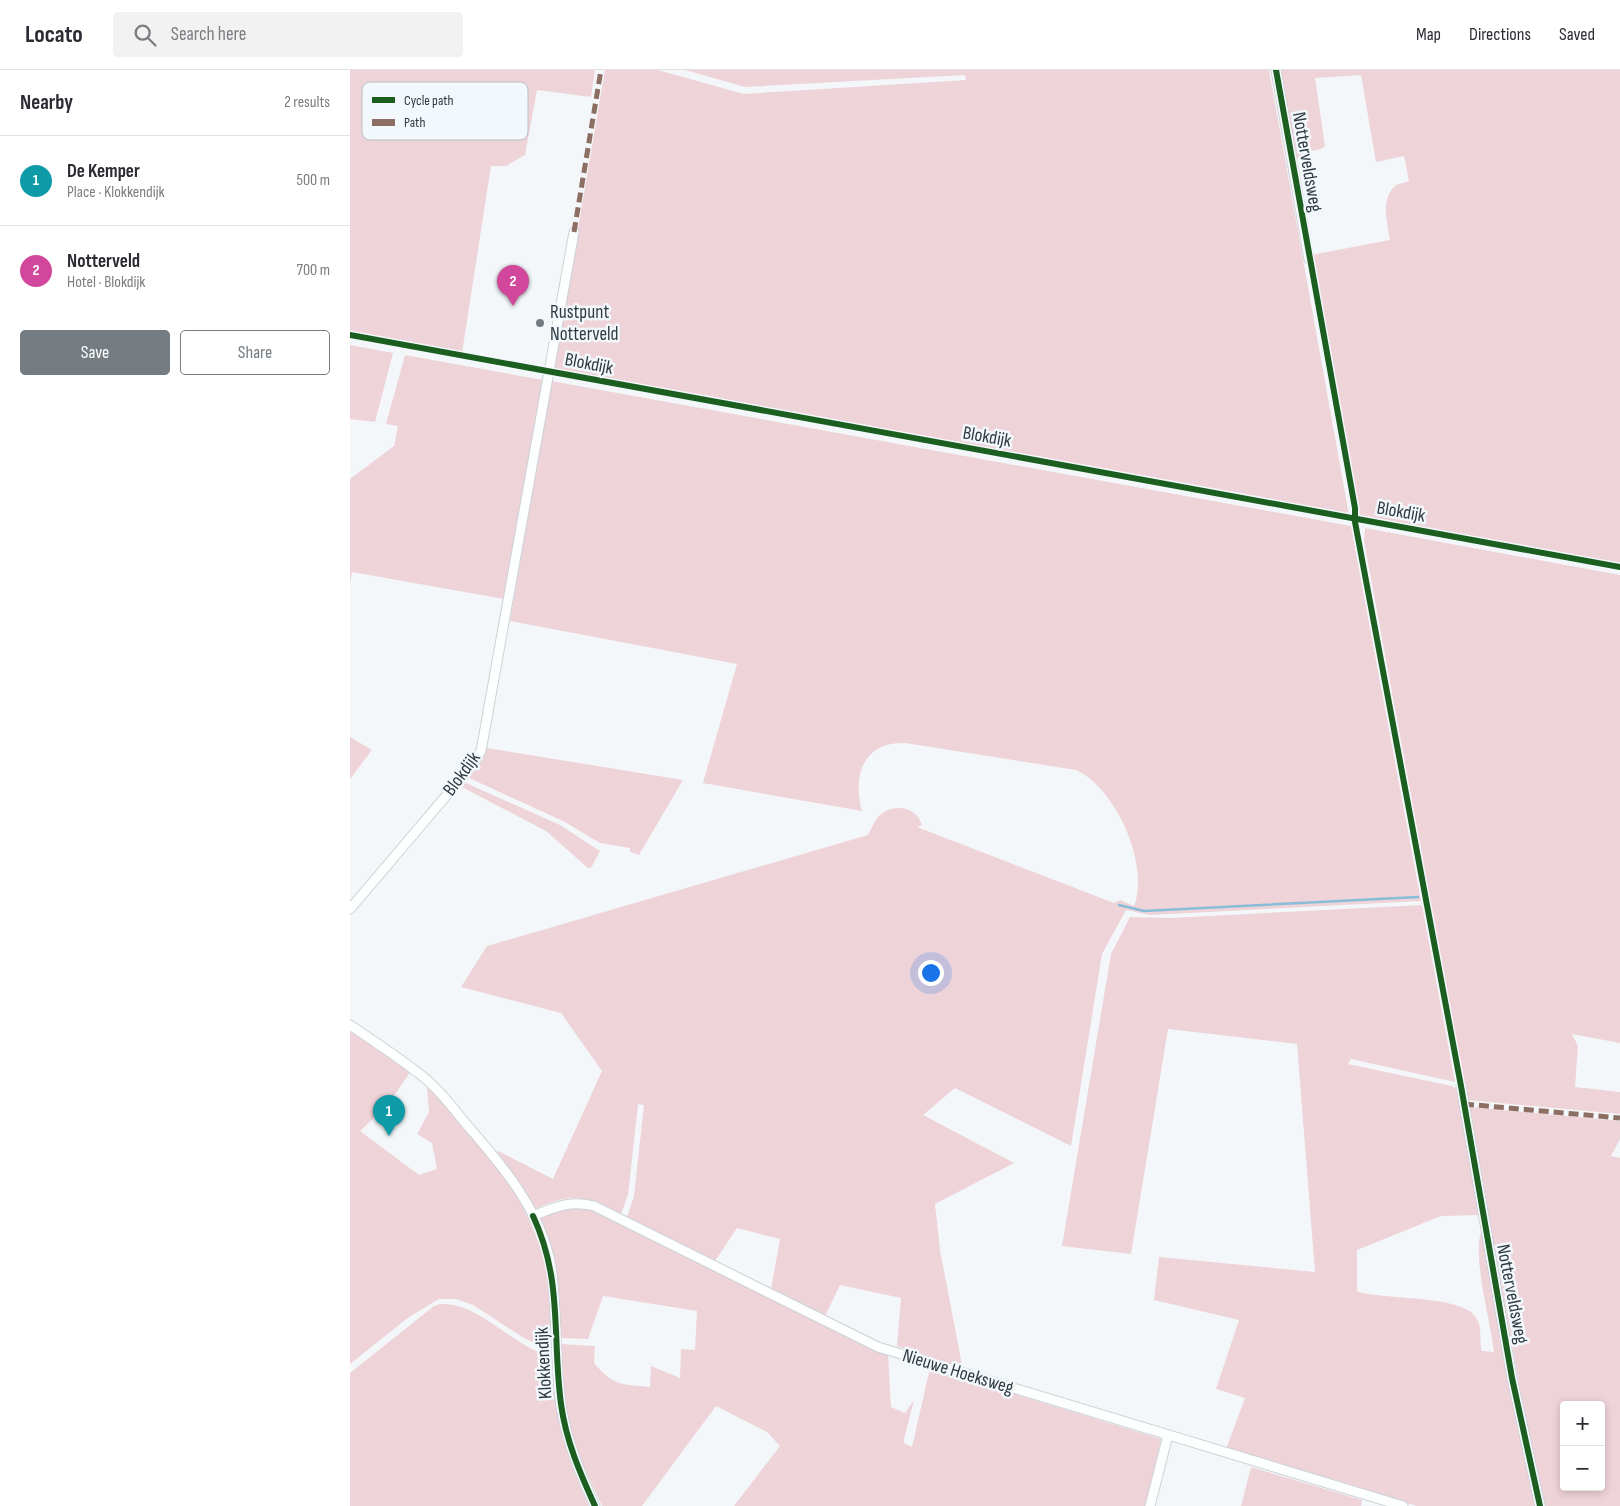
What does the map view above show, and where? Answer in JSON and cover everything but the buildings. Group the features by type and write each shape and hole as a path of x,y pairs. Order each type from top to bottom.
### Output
{"street":[{"name":"Notterveldsweg","path":"1276,70 1309,259"},
{"name":"Blokdijk","path":"350,909 474,763 481,751 574,232"},
{"name":"Klokkendijk","path":"350,1024 422,1076 446,1100 503,1167 533,1216 544,1241 550,1265 557,1314 558,1377 567,1434 574,1460 595,1506"},
{"name":"Notterveldsweg","path":"1461,1086 1512,1378 1540,1506"},
{"name":"Nieuwe Hoeksweg","path":"533,1216 564,1203 582,1203 594,1206 878,1347 1403,1506"},
{"path":"1150,1506 1168,1435"}],"shaded area":[{"path":"350,70 595,70 591,97 537,90 528,139 528,82 362,82 362,140 528,140 525,155 506,166 491,166 462,353 350,332"},
{"path":"605,70 658,70 744,94 966,80 965,75 745,87 685,70 1269,70 1349,515 554,370"},
{"path":"1278,70 1620,70 1620,565 1358,516 1311,255 1390,240 1386,218 1388,197 1396,185 1409,181 1404,156 1376,162 1361,75 1315,78 1325,146 1321,149 1307,152 1308,157 1295,159"},
{"path":"350,345 393,353 375,422 350,419"},
{"path":"405,355 543,380 504,599 352,572 350,584 350,479 394,446 398,426 386,424"},
{"path":"551,381 1351,526 1421,901 1150,915 1126,910 1102,954 1071,1146 955,1088 923,1115 1014,1163 935,1204 940,1250 963,1370 897,1346 901,1298 840,1285 825,1316 771,1289 780,1239 737,1228 715,1261 627,1217 634,1196 644,1105 638,1104 628,1195 621,1214 579,1198 548,1203 535,1209 522,1186 496,1150 553,1179 602,1071 561,1013 461,987 487,946 868,835 878,817 896,808 903,808 914,813 922,825 917,827 1114,903 1120,900 1134,906 1138,889 1137,870 1126,829 1104,793 1091,779 1076,770 905,743 891,744 879,748 870,755 864,764 860,774 859,786 862,811 703,783 737,664 510,621"},
{"path":"1365,528 1620,575 1620,1043 1572,1034 1578,1046 1575,1087 1620,1092 1620,1114 1467,1100 1364,541"},
{"path":"350,737 372,750 350,779"},
{"path":"487,748 683,780 639,855 630,852 630,848 600,843 565,822 467,777"},
{"path":"466,783 560,825 600,851 591,868 588,868 546,831 460,786"},
{"path":"1422,905 1455,1082 1351,1059 1348,1064 1452,1086 1457,1090 1479,1215 1441,1216 1357,1250 1357,1291 1385,1296 1423,1299 1458,1306 1471,1312 1478,1321 1482,1351 1494,1352 1480,1271 1479,1241 1482,1230 1535,1506 1417,1506 1226,1449 1245,1398 1216,1389 1239,1320 1154,1300 1159,1257 1315,1272 1297,1044 1168,1029 1131,1254 1062,1246 1111,954 1130,917 1170,918"},
{"path":"350,1028 411,1071 387,1106 360,1131 419,1175 437,1169 432,1143 417,1134 429,1112 427,1085 466,1126 501,1172 517,1197 541,1248 548,1275 551,1303 552,1351 524,1338 473,1305 456,1299 439,1299 409,1317 350,1364"},
{"path":"1469,1107 1620,1121 1620,1139 1611,1156 1620,1158 1620,1506 1544,1506 1523,1406"},
{"path":"586,1206 888,1353 891,1407 905,1413 914,1400 904,1439 904,1443 912,1447 930,1368 1161,1439 1145,1506 734,1506 780,1446 767,1432 716,1406 642,1506 602,1506 572,1441 565,1412 560,1344 595,1346 594,1363 607,1376 624,1384 650,1387 651,1366 680,1378 681,1349 695,1350 697,1311 603,1296 588,1339 560,1338 539,1218 561,1207"},
{"path":"440,1304 470,1310 523,1344 552,1358 555,1398 562,1434 567,1452 589,1506 350,1506 350,1373 434,1306"},
{"path":"1251,1467 1362,1500 1361,1506 1241,1506"}],"waterway":[{"path":"1119,905 1144,911 1418,897"}],"marked path":[{"path":"574,232 601,70"},
{"path":"1464,1104 1620,1118"}],"cycle path":[{"path":"1276,70 1355,508 1355,522 1461,1086 1512,1378 1540,1506"},
{"path":"350,335 1620,567"},
{"path":"533,1216 549,1263 553,1286 558,1379 563,1418 574,1456 595,1506"}],"place":[{"name":"Notterveld","path":"513,306"},
{"name":"Rustpunt Notterveld","path":"540,323"},
{"name":"De Kemper","path":"389,1136"}]}
